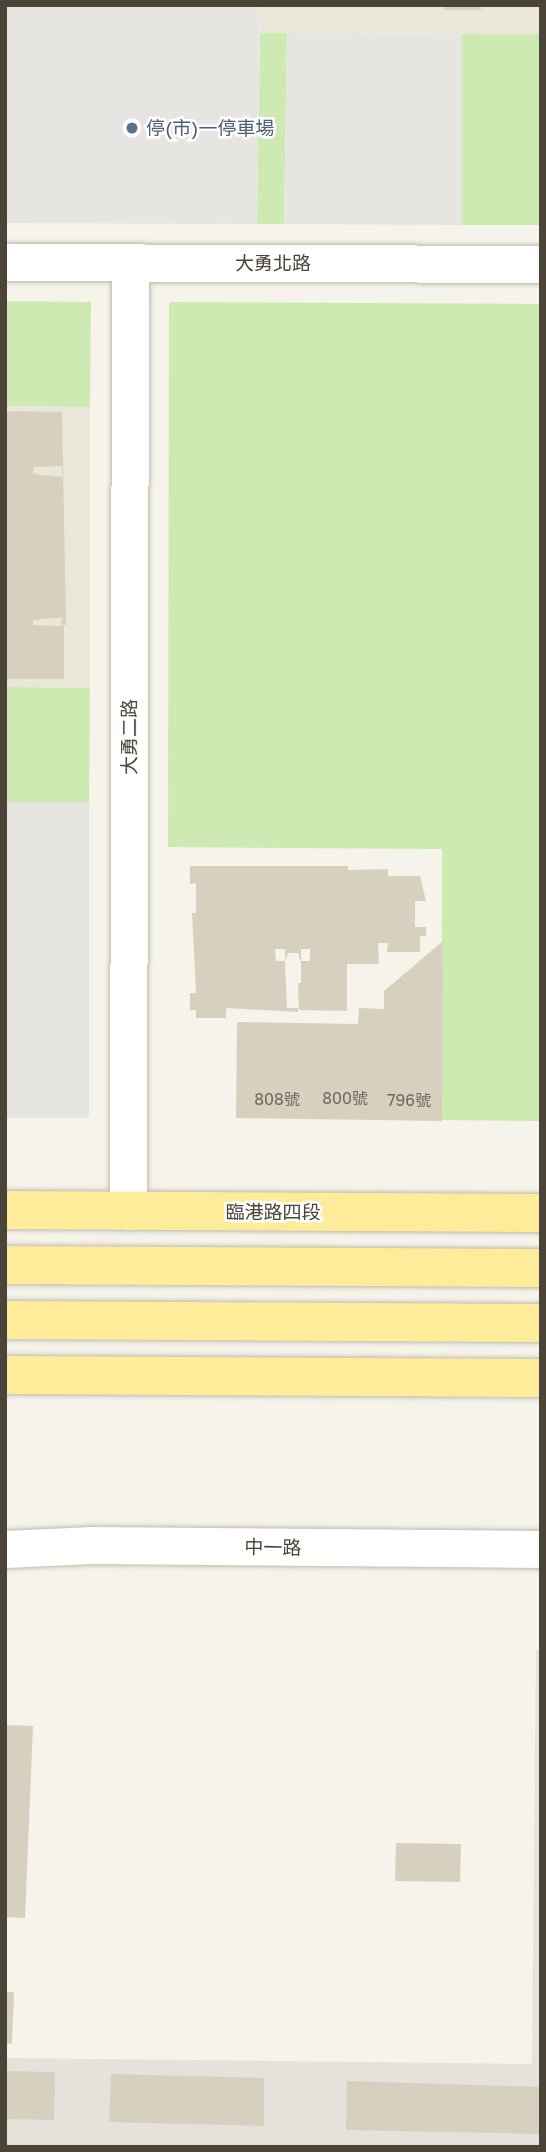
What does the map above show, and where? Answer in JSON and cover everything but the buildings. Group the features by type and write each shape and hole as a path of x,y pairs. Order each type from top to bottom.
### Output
{"main road":[{"name":"臨港路四段","path":"5,1210 541,1213"},
{"path":"5,1265 541,1268"},
{"path":"5,1320 541,1323"},
{"path":"5,1375 541,1378"}],"street":[{"name":"大勇北路","path":"5,262 541,264"},
{"name":"大勇二路","path":"128,1211 130,263"},
{"name":"中一路","path":"5,1549 92,1545 541,1549"}],"shaded area":[{"name":"停(市)一停車場","path":"5,5 260,5 257,224 5,223"},
{"path":"260,5 541,5 541,34 260,33"},
{"path":"287,33 462,34 462,225 284,224"},
{"path":"5,406 90,407 90,688 5,687"},
{"path":"5,802 89,802 89,1118 5,1118"},
{"path":"536,1650 541,1650 541,2147 5,2147 5,2058 532,2064"}],"green space":[{"path":"260,33 287,33 284,224 257,224"},
{"path":"462,34 541,34 541,225 462,225"},
{"path":"5,301 91,302 90,407 5,406"},
{"path":"169,302 541,304 541,1121 441,1120 442,849 168,847"},
{"path":"5,687 90,688 89,802 5,802"}],"place":[{"name":"停(市)一停車場","path":"132,128"}]}
